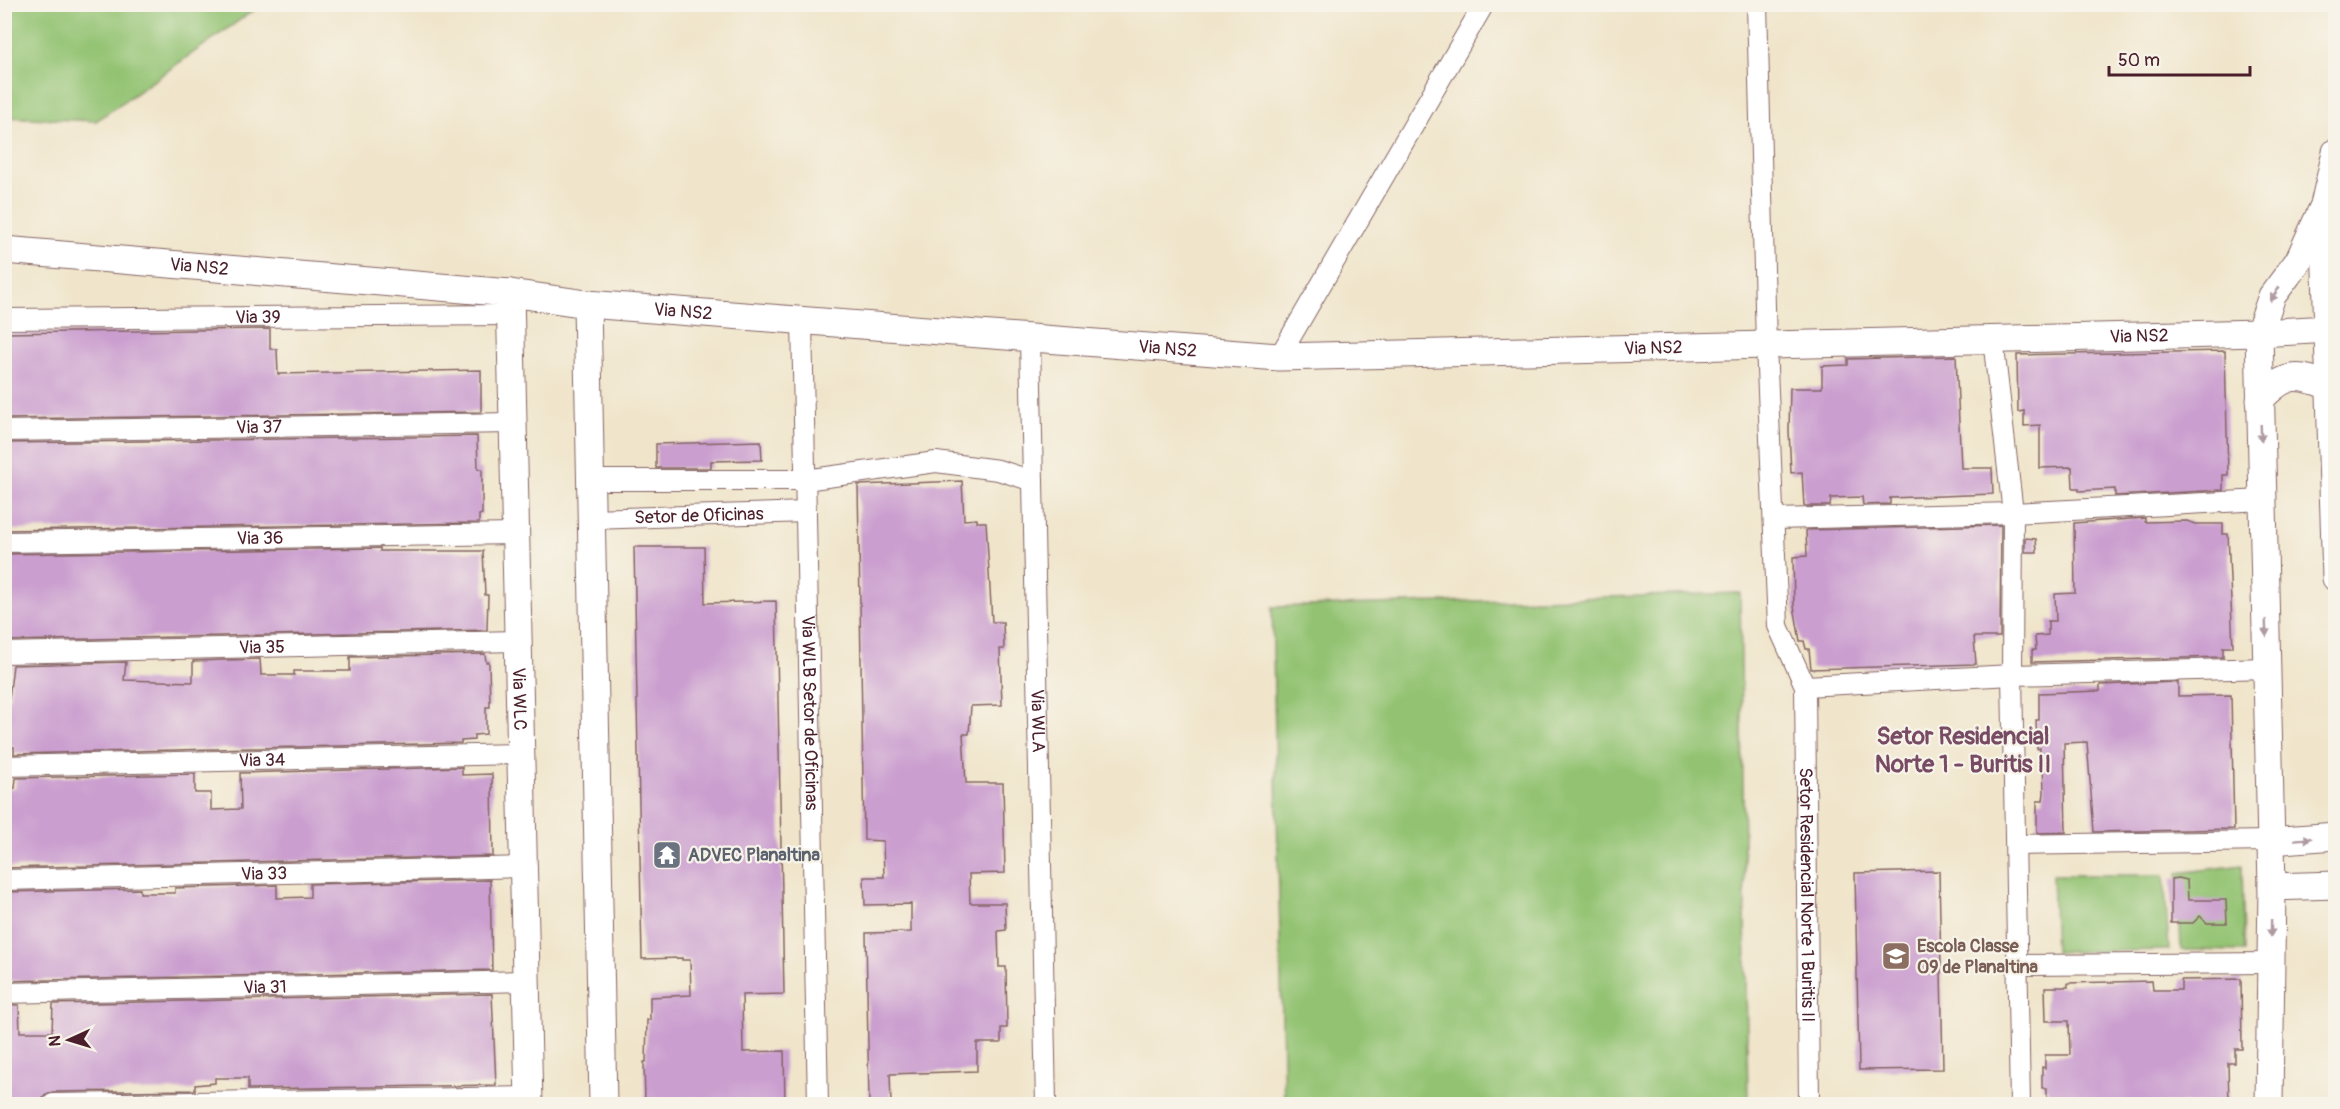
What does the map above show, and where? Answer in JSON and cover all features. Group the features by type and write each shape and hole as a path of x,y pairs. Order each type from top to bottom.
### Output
{"street":[{"path":"1279,357 1484,4"},
{"name":"Setor Residencial Norte 1 Buritis II","path":"1757,4 1766,345 1778,626 1805,686 1809,1104"},
{"path":"2269,1104 2272,886 2259,333 2272,296 2299,260 2324,205 2336,152"},
{"path":"2324,205 2332,329 2331,387 2336,578"},
{"name":"Via NS2","path":"4,250 510,304 587,304 1279,357 2259,333 2332,329"},
{"name":"Via 39","path":"4,319 510,304"},
{"name":"Via WLC","path":"510,304 529,1101"},
{"path":"587,304 603,1104"},
{"name":"Via WLB Setor de Oficinas","path":"802,321 818,1104"},
{"name":"Via WLA","path":"1030,339 1047,1104"},
{"path":"1993,339 2013,513 2012,675 2020,1104"},
{"path":"2260,399 2275,384 2293,376 2311,379 2331,387"},
{"name":"Via 37","path":"4,431 513,423"},
{"path":"590,480 805,480 936,462 998,470 1033,481"},
{"path":"1775,519 2013,513 2263,500"},
{"name":"Setor de Oficinas","path":"591,519 806,512"},
{"name":"Via 36","path":"4,542 516,534"},
{"name":"Via 35","path":"4,653 518,641"},
{"path":"1805,686 2012,675 2267,668"},
{"name":"Via 34","path":"4,766 520,754"},
{"path":"2016,845 2271,841 2336,836"},
{"name":"Via 33","path":"4,880 523,867"},
{"path":"2272,886 2336,885"},
{"path":"2019,965 2270,963"},
{"name":"Via 31","path":"4,993 526,981"},
{"path":"53,1104 529,1101"}],"green space":[{"path":"5,4 261,5 96,121 5,117"},
{"path":"1740,593 1748,1104 1284,1104 1272,607"},
{"path":"2242,865 2244,951 2181,950 2178,873"},
{"path":"2052,875 2164,875 2169,950 2055,952"}],"building":[{"path":"270,329 270,349 277,349 278,374 481,370 481,412 4,419 5,333"},
{"path":"2225,351 2228,475 2223,475 2223,490 2115,496 2115,489 2079,491 2079,488 2073,488 2072,467 2040,468 2040,425 2024,426 2024,411 2018,412 2017,355"},
{"path":"1956,356 1961,468 1992,468 1993,494 1890,498 1890,504 1863,505 1862,497 1831,498 1830,506 1804,506 1802,472 1791,473 1790,388 1822,388 1822,366 1848,365 1848,359"},
{"path":"477,436 478,469 482,469 482,514 479,515 479,523 4,530 4,452 9,452 9,443"},
{"path":"761,441 762,460 711,461 711,468 656,468 656,444"},
{"path":"962,481 964,520 977,519 977,522 986,522 992,622 1003,622 1004,649 1000,649 1002,705 971,706 969,734 963,734 966,783 1003,783 1005,873 969,874 970,903 1005,903 1006,930 998,931 999,967 1006,967 1007,1028 1001,1028 1001,1043 977,1043 977,1071 890,1074 891,1104 869,1104 866,933 911,932 911,904 865,905 864,877 884,877 883,841 864,840 858,485"},
{"path":"2145,518 2145,522 2187,521 2196,524 2223,524 2223,534 2228,534 2233,647 2223,647 2223,657 2032,662 2032,650 2036,650 2035,636 2048,635 2048,621 2056,621 2055,594 2075,593 2074,523"},
{"path":"2001,525 2000,637 1974,637 1976,664 1811,669 1809,649 1806,649 1804,641 1800,641 1794,606 1793,557 1807,556 1806,530"},
{"path":"2025,538 2036,539 2037,552 2025,552"},
{"path":"634,547 704,547 705,603 776,601 784,994 742,995 743,1052 784,1051 785,1104 645,1104 644,1062 646,1062 647,1020 650,1020 650,997 691,995 690,960 682,960 682,958 642,959"},
{"path":"380,548 380,551 483,551 485,595 488,595 487,630 4,641 4,554"},
{"path":"485,654 486,662 489,662 490,707 486,707 486,734 474,735 474,740 461,741 461,743 14,754 14,747 4,747 4,699 9,699 13,665 126,662 124,680 193,682 193,661 260,659 261,675 294,675 294,671 350,671 350,657"},
{"path":"2178,682 2178,696 2231,695 2234,829 2094,832 2087,742 2064,743 2066,832 2037,833 2037,801 2043,801 2044,793 2043,761 2040,761 2040,748 2037,749 2036,720 2039,720 2039,693 2100,691 2100,685"},
{"path":"462,767 462,775 492,774 493,856 4,868 4,789 15,788 16,778 195,774 195,793 211,793 211,810 241,809 240,773"},
{"path":"1939,871 1943,1069 1859,1070 1855,873"},
{"path":"2171,879 2187,880 2188,900 2226,900 2227,923 2207,923 2200,916 2193,923 2171,923"},
{"path":"490,880 492,970 4,981 4,892 140,889 140,893 175,893 175,888 277,885 277,898 310,897 310,884"},
{"path":"2241,979 2242,1049 2235,1049 2235,1063 2228,1063 2229,1104 2047,1104 2047,1088 2042,1088 2042,1067 2045,1068 2045,1055 2070,1055 2069,1021 2046,1021 2045,987 2068,987 2068,983 2152,981 2153,990 2181,990 2181,980"},
{"path":"492,994 496,1085 248,1089 248,1078 215,1078 215,1083 195,1085 195,1090 53,1092 46,1094 42,1100 4,1100 4,1005 19,1005 20,1032 52,1032 53,1004"}],"place":[{"name":"ADVEC Planaltina","path":"667,855"},
{"name":"Escola Classe 09 de Planaltina","path":"1896,956"}],"district":[{"name":"Setor Residencial Norte 1 - Buritis II","path":"1963,750"}]}
